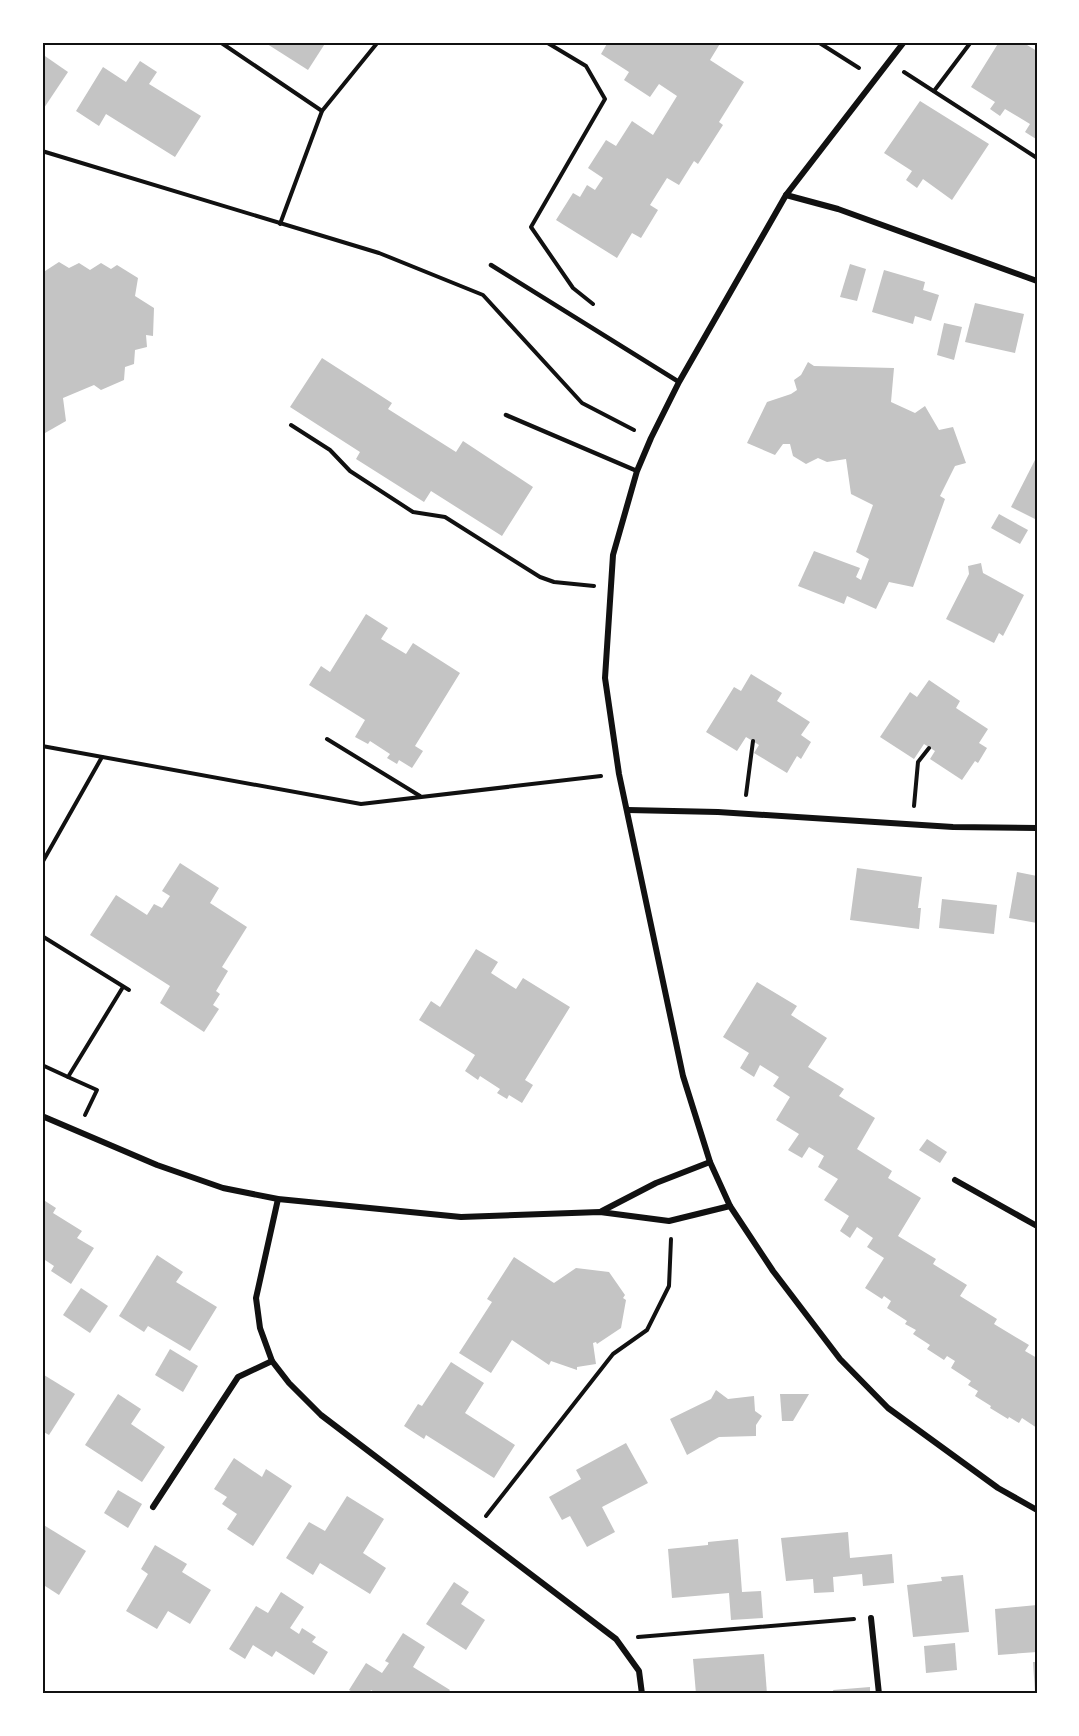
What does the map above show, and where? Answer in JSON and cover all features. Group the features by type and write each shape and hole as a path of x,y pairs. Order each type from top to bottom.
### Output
{"street":[{"path":"904,42 786,195 679,382 651,438 637,471 613,555 605,678 619,774 683,1076 710,1162 730,1206 773,1271 840,1359 888,1408 998,1488 1037,1510"},
{"path":"786,195 838,209 1037,281"},
{"path":"628,810 744,814 953,827 1037,828"},
{"path":"42,1116 157,1166 212,1185 278,1199 460,1217 600,1212 669,1221 730,1206"},
{"path":"600,1212 656,1183 710,1162"},
{"path":"955,1180 1037,1226"},
{"path":"278,1199 256,1299 260,1328 272,1361 321,1415 616,1639 639,1671 642,1694"},
{"path":"153,1507 238,1377 272,1361"},
{"path":"871,1618 879,1694"}],"lane":[{"path":"491,265 679,382"},
{"path":"506,415 637,471"}],"path":[{"path":"220,42 322,111"},
{"path":"280,224 322,111 378,42"},
{"path":"546,42 586,66 605,99 531,227 573,288 598,309"},
{"path":"818,42 875,78"},
{"path":"934,91 971,42"},
{"path":"889,63 1037,158"},
{"path":"42,152 379,253 483,295 582,403 651,438"},
{"path":"291,425 330,450 350,471 413,512 445,517 540,577 554,582 610,588"},
{"path":"327,739 421,796"},
{"path":"744,814 753,741"},
{"path":"42,746 361,804 619,774"},
{"path":"913,824 918,762 929,748"},
{"path":"42,863 102,757"},
{"path":"42,936 129,990"},
{"path":"68,1077 123,987"},
{"path":"42,1065 97,1090 78,1131"},
{"path":"474,1532 613,1354 647,1330 669,1286 671,1233"},
{"path":"616,1639 871,1618"}],"building":[{"path":"264,42 326,42 308,70"},
{"path":"608,42 721,42 710,60 744,82 719,122 723,125 698,164 694,161 679,185 667,178 650,205 658,210 641,238 632,233 617,258 556,220 573,193 580,197 587,185 595,190 603,178 588,168 606,140 616,146 632,121 653,135 677,96 659,84 650,97 624,80 629,72 601,54"},
{"path":"999,42 1022,42 1037,51 1036,139 1025,132 1030,124 1005,109 1000,116 990,109 995,102 971,87"},
{"path":"42,54 68,72 42,111"},
{"path":"140,61 157,72 149,84 201,116 175,157 106,114 99,126 76,111 103,67 126,82"},
{"path":"920,101 989,144 952,200 923,179 917,188 906,180 912,171 884,153"},
{"path":"59,262 69,268 79,263 90,270 101,263 111,269 117,265 138,278 135,296 154,308 153,336 146,335 147,347 135,350 134,364 125,367 124,380 101,390 94,385 63,398 66,421 45,433 42,431 42,273"},
{"path":"850,264 866,269 857,301 840,297"},
{"path":"884,270 925,282 923,290 939,295 931,321 915,316 913,324 872,312"},
{"path":"975,303 1024,314 1015,353 965,342"},
{"path":"944,323 962,327 954,360 937,355"},
{"path":"322,358 392,403 388,409 456,452 463,441 533,487 502,536 431,491 424,502 356,459 360,452 290,407"},
{"path":"808,362 814,366 894,368 891,402 915,413 925,406 939,430 953,427 966,463 955,466 940,496 945,499 913,587 889,582 876,609 847,596 844,604 798,586 814,551 860,568 856,577 861,580 869,559 856,552 873,505 851,494 846,459 827,462 818,458 806,464 793,456 790,444 783,444 775,455 747,443 767,402 797,390 794,380 801,375"},
{"path":"1037,456 1037,520 1011,507"},
{"path":"999,514 1028,530 1020,544 991,528"},
{"path":"981,563 983,573 1024,595 1003,636 999,633 994,643 946,619 969,574 968,566"},
{"path":"366,614 388,628 381,639 406,654 413,643 460,673 415,746 423,751 412,768 399,760 397,764 387,758 390,754 370,741 368,744 355,737 365,720 309,685 321,666 330,672"},
{"path":"751,674 782,693 777,701 810,722 801,735 811,742 801,759 797,756 787,773 754,753 759,745 746,737 737,751 706,732 734,687 741,691"},
{"path":"929,680 960,701 956,708 988,729 979,743 987,748 978,763 975,761 962,780 930,759 935,751 924,744 914,759 880,737 910,692 917,697"},
{"path":"180,863 219,888 210,903 247,927 222,967 228,971 216,991 220,994 213,1005 219,1009 204,1032 160,1003 170,986 90,935 116,895 147,915 154,904 162,908 170,896 162,891"},
{"path":"857,868 922,877 918,908 921,908 919,929 850,920"},
{"path":"1017,872 1037,876 1037,923 1009,918"},
{"path":"942,899 997,905 994,934 939,928"},
{"path":"476,949 498,962 491,973 516,989 523,978 570,1007 525,1080 533,1085 522,1103 509,1095 507,1099 497,1093 500,1089 480,1076 478,1080 465,1071 475,1055 419,1020 431,1001 440,1007"},
{"path":"757,982 797,1006 791,1015 827,1038 808,1067 844,1089 839,1096 875,1118 857,1149 892,1171 888,1178 921,1198 898,1236 936,1259 933,1264 967,1285 960,1296 997,1319 994,1324 1029,1345 1025,1351 1037,1358 1037,1428 1022,1418 1019,1423 1009,1417 1008,1419 975,1396 978,1391 968,1385 971,1381 951,1368 955,1361 947,1356 944,1360 927,1349 930,1345 913,1334 916,1330 905,1324 907,1321 887,1308 891,1301 884,1296 882,1299 865,1288 884,1258 867,1247 873,1238 857,1227 850,1238 840,1231 849,1216 824,1200 838,1179 818,1167 824,1156 809,1147 802,1158 788,1150 799,1134 776,1120 790,1097 773,1086 779,1077 760,1065 754,1077 740,1068 749,1053 723,1037"},
{"path":"927,1139 947,1152 940,1163 919,1150"},
{"path":"42,1199 56,1208 53,1213 82,1231 77,1238 94,1248 71,1284 51,1271 54,1266 42,1258"},
{"path":"157,1255 183,1272 176,1282 217,1307 190,1351 148,1326 144,1332 119,1316"},
{"path":"514,1257 554,1283 576,1268 609,1272 626,1300 621,1328 597,1344 593,1343 596,1364 577,1367 577,1370 551,1361 549,1365 512,1340 491,1373 459,1353 492,1302 487,1299"},
{"path":"81,1288 108,1306 90,1333 63,1315"},
{"path":"170,1349 198,1366 183,1392 155,1375"},
{"path":"451,1362 484,1383 465,1413 515,1445 494,1478 426,1435 424,1439 404,1426 418,1404 422,1406"},
{"path":"44,1375 75,1394 49,1435 42,1431 42,1378"},
{"path":"716,1390 728,1399 754,1396 755,1411 762,1416 756,1425 756,1436 719,1437 687,1455 670,1419 711,1399"},
{"path":"118,1394 141,1409 131,1424 165,1447 142,1482 85,1445"},
{"path":"780,1394 809,1394 793,1421 782,1421"},
{"path":"626,1443 648,1483 602,1507 615,1532 587,1547 570,1516 562,1520 549,1497 581,1479 576,1470"},
{"path":"234,1458 262,1477 266,1469 292,1486 253,1546 227,1529 237,1514 222,1504 227,1497 214,1489"},
{"path":"118,1490 142,1504 128,1528 104,1513"},
{"path":"347,1496 384,1519 363,1553 386,1568 370,1594 320,1563 313,1575 286,1558 309,1522 325,1531"},
{"path":"42,1524 86,1551 59,1595 42,1584"},
{"path":"848,1532 850,1558 892,1554 894,1583 863,1586 862,1574 833,1577 834,1592 814,1593 813,1579 786,1581 781,1538"},
{"path":"738,1539 742,1592 761,1591 763,1618 731,1620 729,1593 672,1598 668,1549"},
{"path":"155,1545 187,1564 182,1572 211,1590 190,1624 168,1611 157,1629 126,1611 148,1574 141,1569"},
{"path":"963,1575 969,1632 913,1637 907,1585 942,1581 941,1577"},
{"path":"454,1582 469,1592 461,1604 485,1620 466,1650 426,1624"},
{"path":"281,1592 304,1607 290,1628 299,1634 302,1628 316,1637 312,1642 328,1652 314,1675 276,1651 272,1657 253,1645 245,1659 229,1649 256,1606 268,1613"},
{"path":"1037,1605 1037,1652 998,1655 995,1609"},
{"path":"403,1633 425,1647 413,1667 450,1690 447,1694 377,1694 371,1690 369,1694 356,1694 349,1690 366,1663 382,1673 389,1663 385,1661"},
{"path":"955,1643 957,1670 926,1673 924,1646"},
{"path":"764,1654 767,1694 696,1694 693,1659"},
{"path":"1033,1662 1037,1662 1037,1693 1035,1693"},
{"path":"870,1687 870,1694 834,1694 833,1690"}]}
